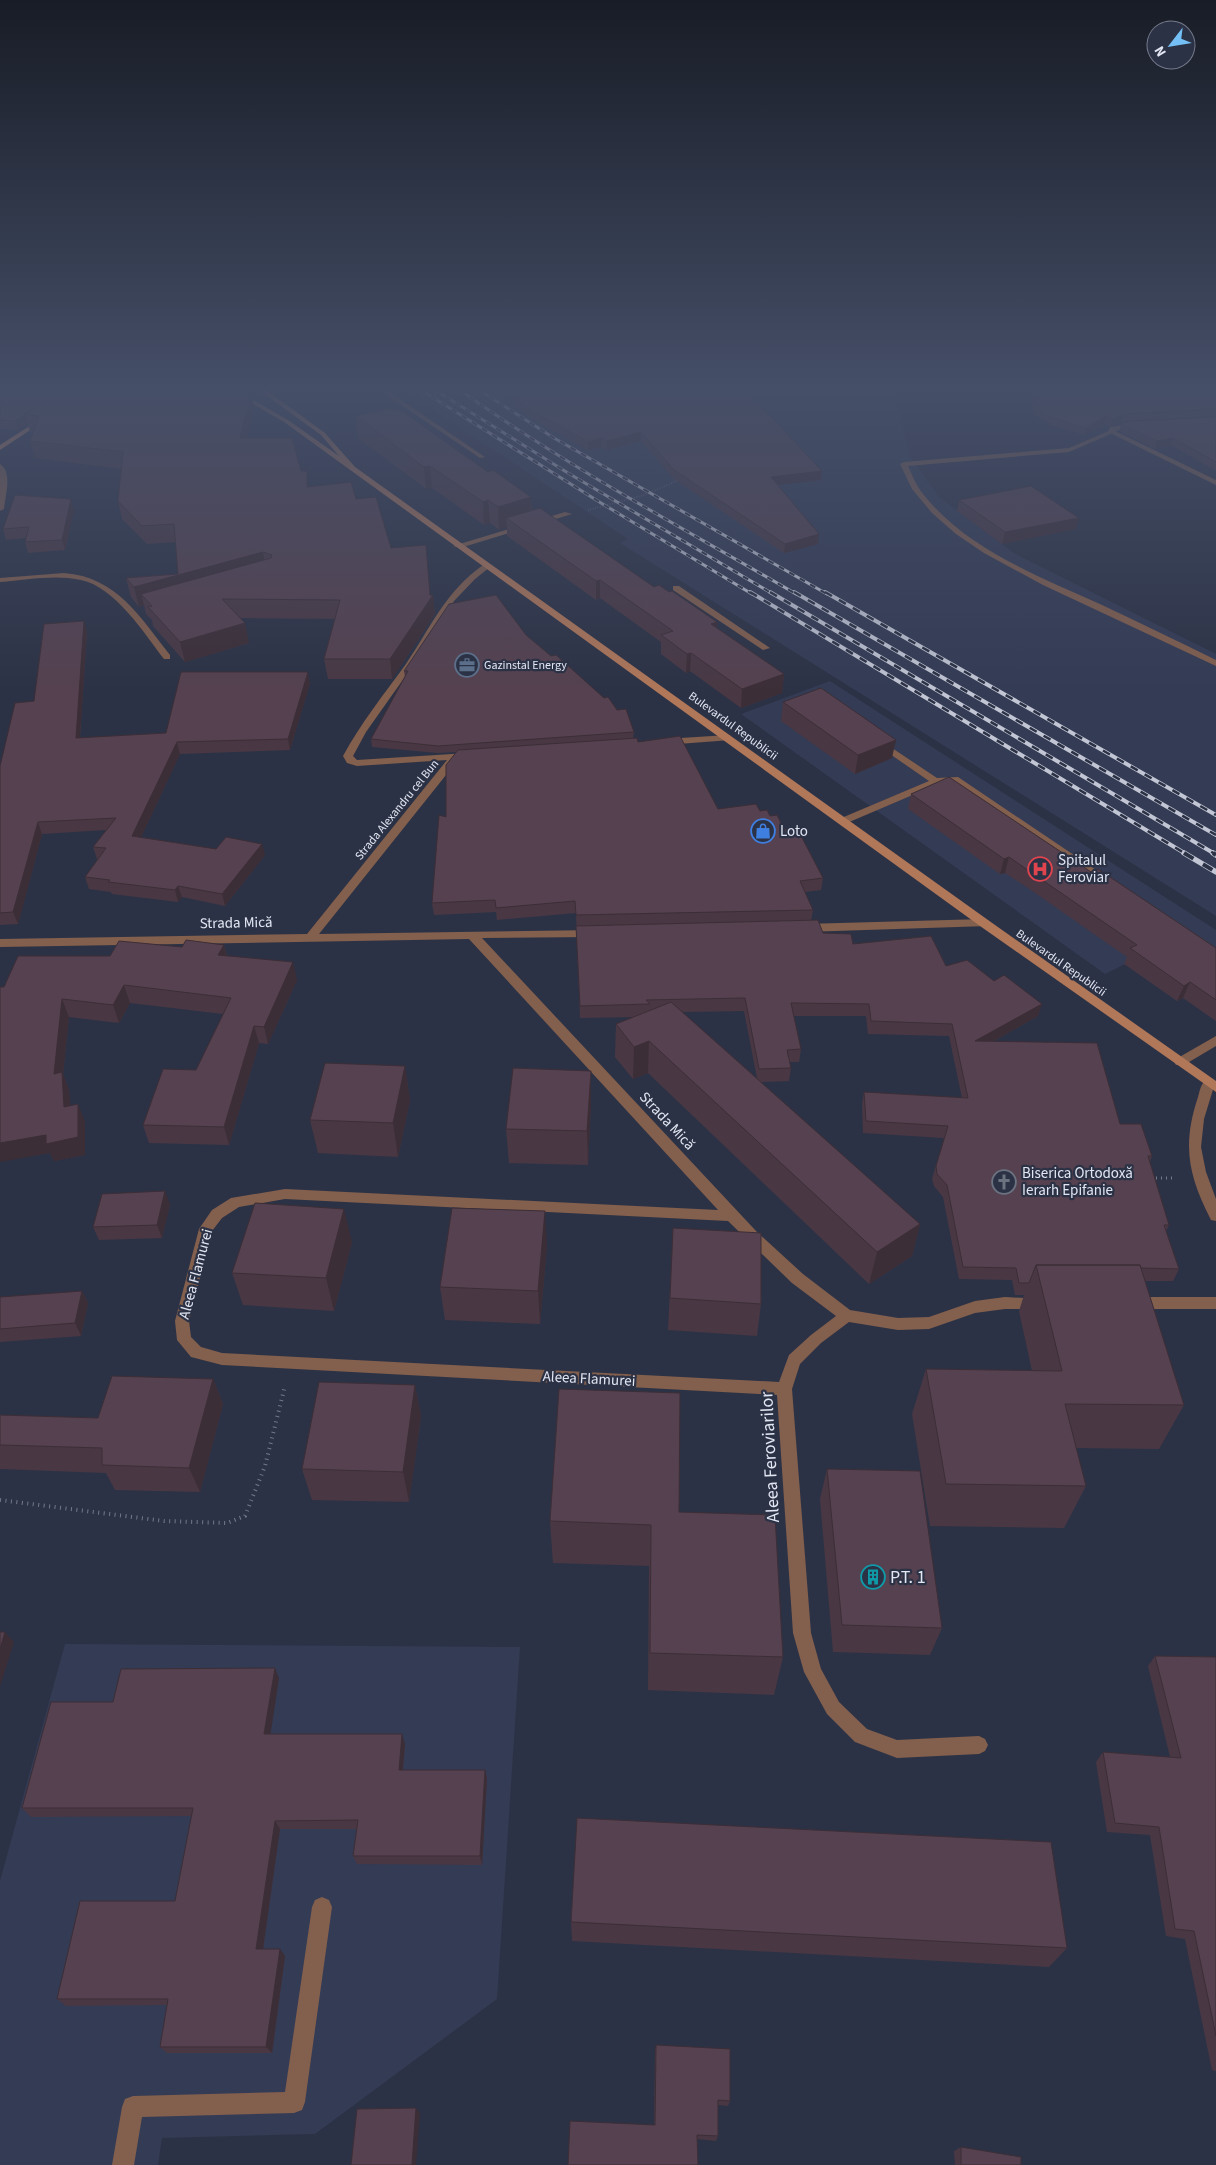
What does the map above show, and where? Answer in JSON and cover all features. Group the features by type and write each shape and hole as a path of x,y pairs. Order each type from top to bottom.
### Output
{"main road":[{"name":"Bulevardul Republicii","path":"381,491 728,738 984,924 1213,1085"}],"street":[{"path":"0,509 2,491"},
{"path":"920,491 937,512 966,538 996,558 1216,663"},
{"path":"457,546 568,514"},
{"name":"Strada Alexandru cel Bun","path":"455,757 357,763 350,760 348,756 416,655 452,596 468,578 486,567"},
{"path":"0,580 52,577 84,578 98,583 133,613 167,657"},
{"path":"676,588 766,648"},
{"path":"133,613 142,611"},
{"path":"870,736 935,781"},
{"path":"650,743 728,738"},
{"path":"455,757 474,756"},
{"name":"Strada Alexandru cel Bun","path":"310,938 455,757"},
{"path":"843,821 935,781 950,778 962,782 1118,887"},
{"path":"787,928 984,924"},
{"name":"Strada Mică","path":"0,943 611,933"},
{"name":"Strada Mică","path":"473,936 732,1216 821,1299 847,1316"},
{"path":"1180,1062 1216,1040"},
{"path":"1213,1085 1195,1138 1195,1156 1216,1216"},
{"name":"Aleea Flamurei","path":"732,1216 285,1194 236,1202 218,1214 206,1229 182,1321 184,1340 196,1352 222,1360 784,1388"},
{"path":"847,1316 898,1324 929,1323 976,1307 1005,1303 1053,1303"},
{"path":"1120,1303 1216,1303"},
{"name":"Aleea Feroviarilor","path":"847,1316 816,1339 794,1360 784,1388 802,1633 813,1672 833,1708 861,1736 897,1749 979,1745"},
{"path":"123,2165 133,2107 294,2102 322,1907"}],"path":[{"path":"568,514 631,499 651,491"},
{"path":"1146,1177 1202,1179"},
{"path":"0,1500 164,1521 227,1524 244,1516 265,1466 291,1363"}],"shaded area":[{"path":"556,491 935,491 939,497 1015,554 1216,654 1216,916 620,543 628,539"},
{"name":"Spitalul Feroviar","path":"830,681 1216,930 1216,1021 1184,998 1177,1001 1125,964 1105,974 741,714"},
{"path":"65,1644 520,1647 497,1999 315,2134 162,2138 158,2165 0,2165 0,1881"}],"building":[{"path":"119,491 354,491 356,499 376,497 391,548 426,545 430,595 433,595 390,659 324,659 340,600 222,599 245,623 180,642 148,607 152,606 141,594 271,558 272,555 263,552 134,587 126,578 178,574 174,524 142,526 118,501"},
{"path":"467,491 523,491 531,497 498,507 488,500 483,502"},
{"path":"706,491 783,491 819,534 785,544"},
{"path":"1005,491 1039,491 1079,518 1005,532 959,500"},
{"path":"15,495 71,499 62,540 25,542 29,527 3,529"},
{"path":"540,508 654,587 659,585 669,592 672,591 717,622 711,624 784,674 742,689 691,653 687,654 661,635 673,631 600,580 596,581 506,518"},
{"path":"496,595 526,635 551,656 556,655 604,698 608,697 617,710 626,709 634,732 438,746 371,739 408,671 404,671 449,604"},
{"path":"84,621 76,738 166,733 181,672 308,672 288,739 177,742 132,836 216,849 226,837 262,844 222,894 178,886 175,890 108,882 110,880 85,877 106,848 93,847 116,818 38,822 13,912 0,913 0,766 15,703 34,701 44,624"},
{"path":"821,688 896,740 858,755 783,702"},
{"path":"680,736 718,809 756,804 760,811 767,810 770,816 777,815 784,829 797,828 823,878 800,881 813,910 576,915 575,901 496,908 495,900 432,903 439,815 446,817 446,765 458,750 637,738 638,742"},
{"path":"949,777 1091,872 1098,869 1216,948 1216,1000 1190,982 1184,986 1130,948 1137,945 1009,857 1004,859 911,794"},
{"path":"818,920 823,933 851,934 853,944 931,936 946,966 967,960 994,981 1004,975 1042,1004 975,1041 1097,1043 1120,1124 1141,1124 1152,1156 1148,1156 1169,1225 1164,1225 1179,1269 1141,1268 1140,1265 1036,1265 1029,1283 1019,1283 1016,1268 963,1267 947,1185 937,1174 936,1166 948,1126 866,1121 864,1092 968,1098 952,1024 871,1021 869,1004 791,1003 801,1049 787,1050 791,1068 759,1069 745,998 646,1000 650,1004 580,1006 576,926"},
{"path":"186,940 224,945 218,955 293,962 264,1027 254,1026 224,1127 143,1125 163,1069 196,1070 231,998 124,985 113,1005 62,999 54,1074 62,1072 64,1107 78,1104 78,1137 46,1144 46,1135 0,1143 0,987 4,987 18,956 110,956 119,941 182,947"},
{"path":"671,1002 920,1224 877,1252 649,1041 634,1047 616,1024"},
{"path":"325,1063 405,1066 393,1123 310,1120"},
{"path":"513,1068 591,1071 587,1131 506,1129"},
{"path":"165,1191 157,1225 93,1227 102,1194"},
{"path":"255,1203 344,1209 326,1278 232,1273"},
{"path":"452,1208 545,1211 538,1291 440,1287"},
{"path":"673,1228 761,1233 761,1304 670,1298"},
{"path":"1036,1265 1140,1265 1184,1405 1065,1404 1086,1486 946,1484 926,1369 1062,1371"},
{"path":"82,1291 75,1323 0,1329 0,1297"},
{"path":"112,1376 213,1379 189,1468 102,1465 102,1448 0,1445 0,1415 98,1418"},
{"path":"319,1382 415,1385 403,1472 302,1469"},
{"path":"559,1389 680,1393 679,1512 775,1515 783,1657 650,1653 651,1525 550,1521"},
{"name":"P.T. 1","path":"827,1469 920,1471 942,1628 842,1625"},
{"path":"0,1632 5,1632 0,1649"},
{"path":"1155,1656 1216,1657 1216,2036 1194,1931 1175,1929 1159,1827 1115,1823 1103,1752 1181,1758"},
{"path":"275,1668 264,1734 402,1734 399,1770 485,1770 480,1856 353,1856 358,1820 275,1821 256,1949 280,1949 266,2047 160,2047 168,1999 57,1999 80,1901 175,1901 193,1808 22,1808 51,1702 113,1702 121,1669"},
{"path":"577,1818 1051,1842 1067,1948 571,1922"},
{"path":"656,2045 730,2049 730,2101 718,2100 718,2136 697,2135 698,2165 568,2165 570,2121 655,2125"},
{"path":"416,2108 412,2165 351,2165 357,2109"},
{"path":"961,2147 1021,2157 1021,2165 961,2165"}],"railway":[{"path":"582,491 752,594"},
{"path":"599,491 773,594"},
{"path":"618,491 796,594"},
{"path":"647,491 827,594"},
{"path":"750,592 1186,854"},
{"path":"770,592 1215,854"},
{"path":"794,592 1216,835"},
{"path":"825,592 1216,815"},
{"path":"1184,853 1216,872"}],"place":[{"name":"Gazinstal Energy","path":"467,665"},
{"name":"Loto","path":"763,831"},
{"name":"Spitalul Feroviar","path":"1040,869"},
{"name":"Biserica Ortodoxă Ierarh Epifanie","path":"1004,1182"},
{"name":"P.T. 1","path":"873,1577"}]}
